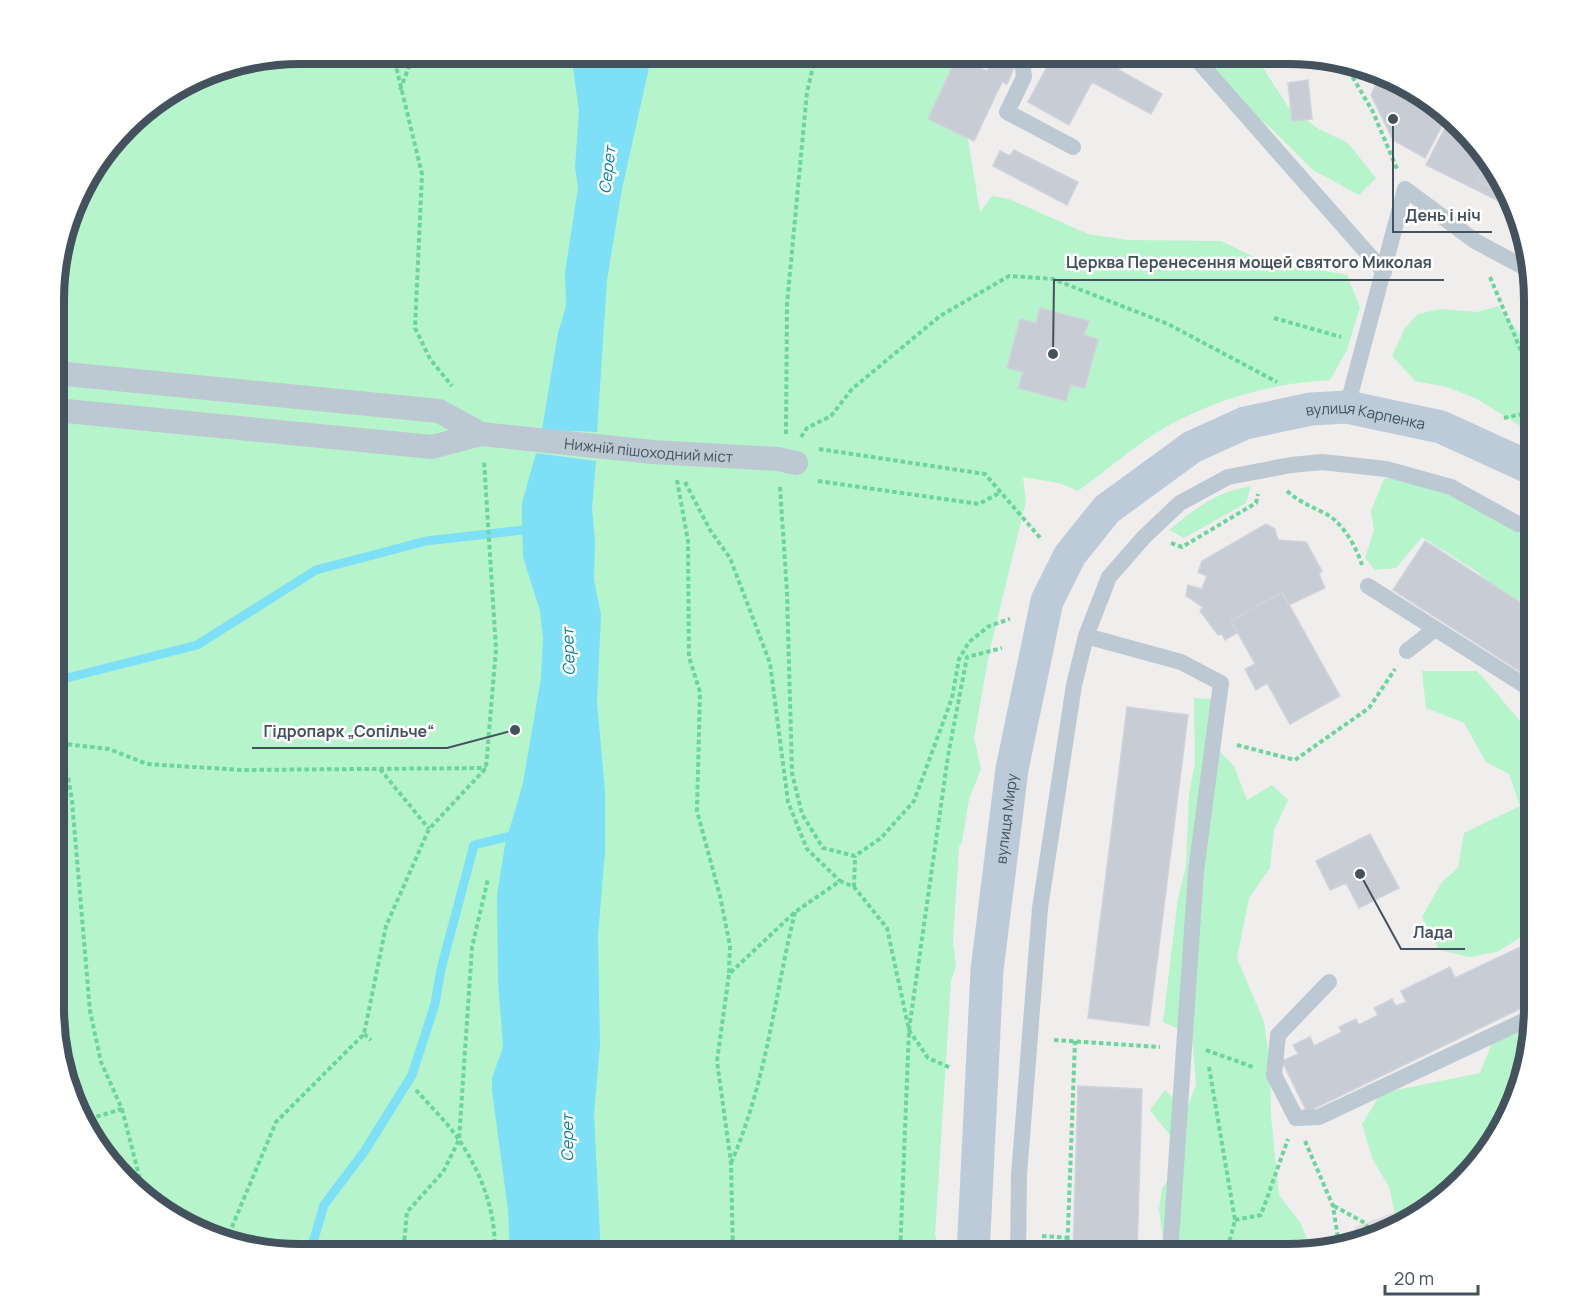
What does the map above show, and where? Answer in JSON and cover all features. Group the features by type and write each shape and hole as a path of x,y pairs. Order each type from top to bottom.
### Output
{"main road":[{"name":"вулиця Карпенка","path":"1192,447 1245,423 1311,410 1347,407 1441,427 1524,465"},
{"name":"вулиця Миру","path":"974,1244 987,970 1012,769 1047,601 1070,555 1107,509 1192,447"}],"street":[{"path":"64,375 439,411 491,435"},
{"path":"64,411 432,447 491,435"},
{"name":"Нижній пішоходний міст","path":"491,435 663,453 787,461"}],"lane":[{"path":"1022,64 1024,77 1006,112 1073,147"},
{"path":"1201,64 1383,272"},
{"path":"1347,407 1405,189 1475,241 1521,266"},
{"path":"1018,1244 1019,1175 1040,908 1074,685 1086,636 1109,578 1149,533 1180,503 1228,477 1322,462 1386,469 1451,487 1518,524"},
{"path":"1368,586 1524,685"},
{"path":"1407,651 1435,629"},
{"path":"1086,636 1181,662 1221,683 1196,871 1171,1244"},
{"path":"1329,982 1278,1035 1274,1074 1296,1118 1319,1117 1524,1021"}],"path":[{"path":"395,64 422,174 415,328 430,359 456,391"},
{"path":"400,90 410,64"},
{"path":"814,64 807,92 787,304 784,394 792,773 802,814 824,848 855,856 881,838 914,801 952,698 959,659 969,642 989,626 1010,619"},
{"path":"1350,73 1373,112 1405,189"},
{"path":"1475,241 1524,358"},
{"path":"787,461 807,428 831,416 852,389 923,329 940,316 1010,276 1053,279 1158,320 1282,385"},
{"path":"1274,318 1365,343"},
{"path":"229,1233 276,1122 364,1034 386,926 429,828 486,768 496,649 491,435"},
{"path":"819,448 985,474 1042,540"},
{"path":"663,453 730,558 770,663 788,802 807,849 840,881 855,887 887,928 909,1030 928,1058 956,1070"},
{"path":"663,453 688,541 690,657 700,692 697,811 728,936 729,974 717,1061 731,1163 733,1244"},
{"path":"787,461 818,481 979,504 1001,492"},
{"path":"1149,533 1182,547 1256,503 1266,470 1296,499 1331,517 1358,550 1368,586"},
{"path":"900,1244 909,1030 948,756 967,657 1002,648"},
{"path":"1214,739 1295,760 1369,708 1407,651"},
{"path":"64,745 109,749 147,764 241,770 486,768"},
{"path":"379,769 429,828"},
{"path":"64,771 68,776 72,801 90,1011 101,1062 122,1109 141,1182"},
{"path":"855,856 855,887"},
{"path":"404,1244 407,1212 442,1172 459,1140 472,947 489,879"},
{"path":"729,974 795,912 840,881"},
{"path":"731,1163 745,1130 763,1072 795,912"},
{"path":"364,1034 371,1040"},
{"path":"1206,1038 1205,1050 1235,1220 1229,1244"},
{"path":"1049,1039 1155,1047"},
{"path":"1068,1244 1076,1041"},
{"path":"1205,1050 1233,1060"},
{"path":"416,1090 459,1140 484,1188 496,1238 495,1244"},
{"path":"92,1118 122,1109"},
{"path":"1296,1118 1333,1206 1338,1239"},
{"path":"1235,1220 1261,1215 1296,1118"},
{"path":"1333,1206 1365,1223 1369,1230"},
{"path":"1035,1236 1069,1238"}],"shaded area":[{"path":"1427,1200 1379,1227 1357,1234 1355,1227"}],"green space":[{"path":"300,64 956,64 980,212 992,196 1009,199 1088,234 1128,240 1221,241 1256,258 1347,275 1360,307 1347,350 1330,380 1270,388 1193,413 1151,436 1078,491 1059,483 1023,477 1026,501 989,654 974,738 981,769 969,799 962,842 959,847 953,941 956,966 951,981 935,1235 938,1244 285,1244 254,1240 225,1232 182,1213 145,1186 104,1140 82,1099 77,1084 69,1055 64,1008 64,300 73,239 82,210 96,182 123,145 169,104 210,82 225,77 254,69"},
{"path":"1198,64 1260,64 1289,108 1319,129 1348,143 1376,178 1359,195 1313,170 1270,127 1243,107"},
{"path":"1498,306 1524,339 1524,425 1519,425 1477,399 1447,387 1415,381 1392,356 1405,328 1418,314 1441,309 1478,312"},
{"path":"1410,476 1519,524 1524,522 1524,600 1504,601 1479,573 1422,537 1396,568 1375,570 1365,558 1374,530 1371,511 1384,479"},
{"path":"1251,486 1246,503 1184,538 1169,530 1216,497"},
{"path":"1422,671 1477,671 1524,725 1524,935 1497,952 1469,957 1439,950 1422,917 1442,882 1458,868 1464,833 1520,806 1509,774 1486,762 1464,723 1426,708"},
{"path":"1194,698 1211,699 1216,748 1234,766 1247,800 1272,785 1288,800 1274,830 1270,868 1249,898 1237,958 1264,1022 1270,1063 1271,1116 1279,1195 1300,1222 1309,1243 1164,1244 1159,1209 1162,1188 1174,1172 1176,1143 1150,1110 1165,1090 1186,1111 1196,1085 1192,1035 1163,1022 1178,898 1186,866 1189,794 1195,763"},
{"path":"1524,1025 1520,1055 1512,1084 1493,1126 1476,1152 1444,1186 1420,1205 1396,1218 1389,1187 1372,1158 1362,1124 1381,1093 1480,1073 1492,1043"}],"water":[{"name":"Серет","path":"572,64 650,64 622,189 607,280 597,432 542,430 558,333 566,306 565,272 578,188 575,167 579,111"},
{"name":"Серет","path":"536,453 596,461 592,508 595,542 594,580 601,615 597,702 605,792 605,851 598,936 600,1045 594,1114 600,1244 510,1244 508,1210 492,1091 492,1078 503,1047 498,981 497,895 505,845 523,783 541,678 543,639 540,611 523,557 522,503"}],"building":[{"path":"954,64 972,64 987,71 990,64 1015,65 1007,84 1002,82 974,141 928,119"},
{"path":"1049,64 1114,64 1121,68 1119,70 1162,94 1151,114 1092,82 1069,125 1028,102"},
{"path":"1308,80 1312,119 1292,121 1288,83"},
{"path":"1377,81 1379,82 1420,104 1444,123 1425,158 1393,140 1371,95"},
{"path":"1446,125 1484,167 1477,181 1497,191 1504,203 1426,165"},
{"path":"1014,150 1078,182 1067,205 993,166 1000,151 1010,156"},
{"path":"1484,167 1497,191 1477,181"},
{"path":"1040,308 1089,321 1084,335 1098,339 1085,388 1071,385 1066,401 1018,388 1023,372 1007,368 1020,319 1036,323"},
{"path":"1266,524 1275,529 1278,540 1306,542 1322,571 1319,574 1325,588 1289,605 1282,592 1231,621 1237,633 1225,640 1222,634 1218,635 1200,611 1203,607 1186,596 1188,585 1202,589 1207,576 1198,572 1202,561"},
{"path":"1425,541 1524,605 1524,674 1393,590"},
{"path":"1282,592 1340,696 1290,724 1267,683 1256,690 1245,669 1255,664 1231,621"},
{"path":"1127,707 1188,715 1149,1026 1088,1018"},
{"path":"1370,834 1399,888 1359,908 1346,883 1330,890 1316,861"},
{"path":"1524,945 1524,1007 1307,1112 1282,1061 1298,1054 1293,1045 1310,1037 1314,1046 1342,1032 1339,1027 1356,1019 1359,1025 1378,1015 1374,1008 1392,999 1396,1006 1406,1002 1401,991 1450,967 1455,978"},
{"path":"1078,1086 1142,1089 1137,1244 1073,1244"}],"waterway":[{"path":"64,679 197,645 316,570 426,541 532,529"},
{"path":"313,1244 324,1205 364,1152 412,1075 435,1004 441,969 474,845 519,834"}],"place":[{"name":"День і ніч","path":"1393,119"},
{"name":"Церква Перенесення мощей святого Миколая","path":"1053,354"},
{"name":"Гідропарк „Сопільче“","path":"515,730"},
{"name":"Лада","path":"1360,874"}]}
